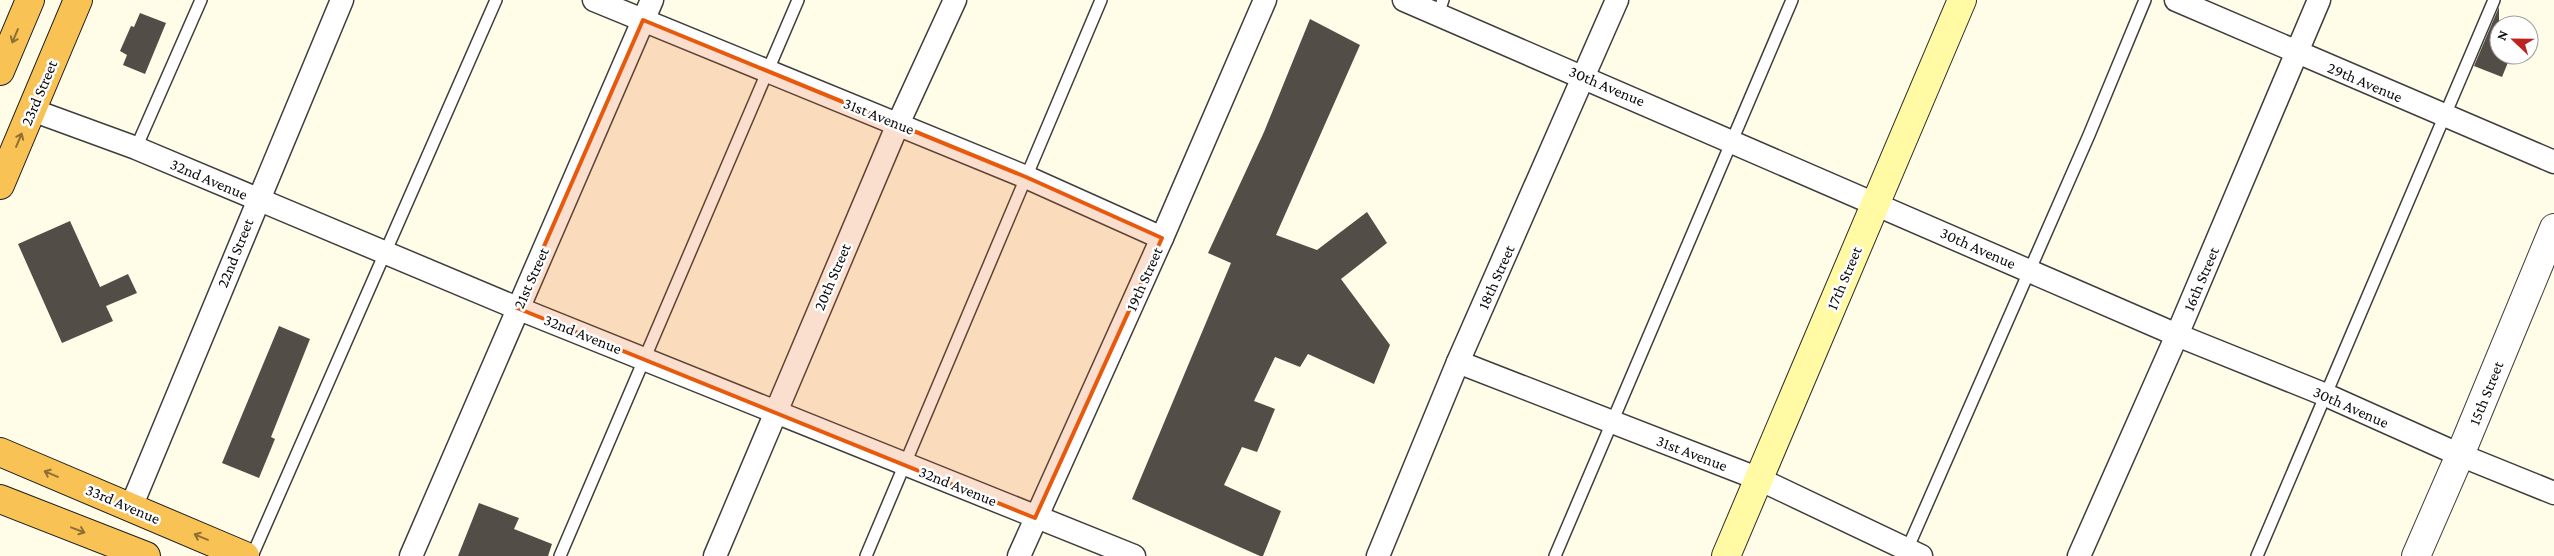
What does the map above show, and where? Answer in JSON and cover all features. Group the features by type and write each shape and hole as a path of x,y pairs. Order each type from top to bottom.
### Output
{"highway":[{"path":"0,71 30,0"},
{"name":"23rd Street","path":"0,185 78,0"},
{"name":"33rd Avenue","path":"0,452 245,556"},
{"path":"0,499 146,556"}],"main road":[{"name":"17th Street","path":"1726,556 1962,0"}],"street":[{"name":"22nd Street","path":"131,507 342,0"},
{"name":"31st Avenue","path":"594,0 1026,177 1162,238"},
{"name":"21st Street","path":"411,556 652,0"},
{"name":"20th Street","path":"714,556 898,124 955,0"},
{"name":"19th Street","path":"1019,556 1162,238 1264,0"},
{"name":"30th Avenue","path":"1404,0 1440,7 1584,76 2028,270 2177,335 2326,395 2460,456 2554,493"},
{"name":"18th Street","path":"1378,556 1458,362 1617,0"},
{"name":"29th Avenue","path":"2176,0 2554,162"},
{"name":"16th Street","path":"2079,556 2177,335 2319,0"},
{"name":"32nd Avenue","path":"32,110 136,148 517,308 1035,518 1134,556"},
{"name":"15th Street","path":"2416,556 2460,456 2554,228"},
{"name":"31st Avenue","path":"1458,362 1758,479 1911,554"}],"lane":[{"path":"136,148 201,0"},
{"path":"252,556 496,0"},
{"path":"560,556 798,0"},
{"path":"866,556 1101,0"},
{"path":"1555,556 1792,0"},
{"path":"1911,554 2028,270 2089,135 2145,0"},
{"path":"2257,556 2494,0"}],"highlighted area":[{"path":"643,20 1026,177 1162,238 1035,518 517,308"}],"building":[{"path":"140,13 166,23 145,74 123,65 127,55 120,51 131,26 134,27"},
{"path":"1310,19 1360,45 1276,235 1317,250 1367,212 1387,243 1341,279 1390,345 1374,384 1308,354 1300,367 1275,357 1254,401 1275,409 1257,452 1242,447 1224,485 1281,511 1263,556 1260,556 1132,499 1231,263 1208,253 1264,132"},
{"path":"2489,31 2489,65 2507,65 2502,77 2474,66"},
{"path":"70,221 100,287 128,274 137,293 106,306 113,321 62,343 18,244"},
{"path":"279,326 310,339 271,437 275,439 259,478 222,463"},
{"path":"479,503 519,518 514,529 552,544 548,556 458,556"}]}
